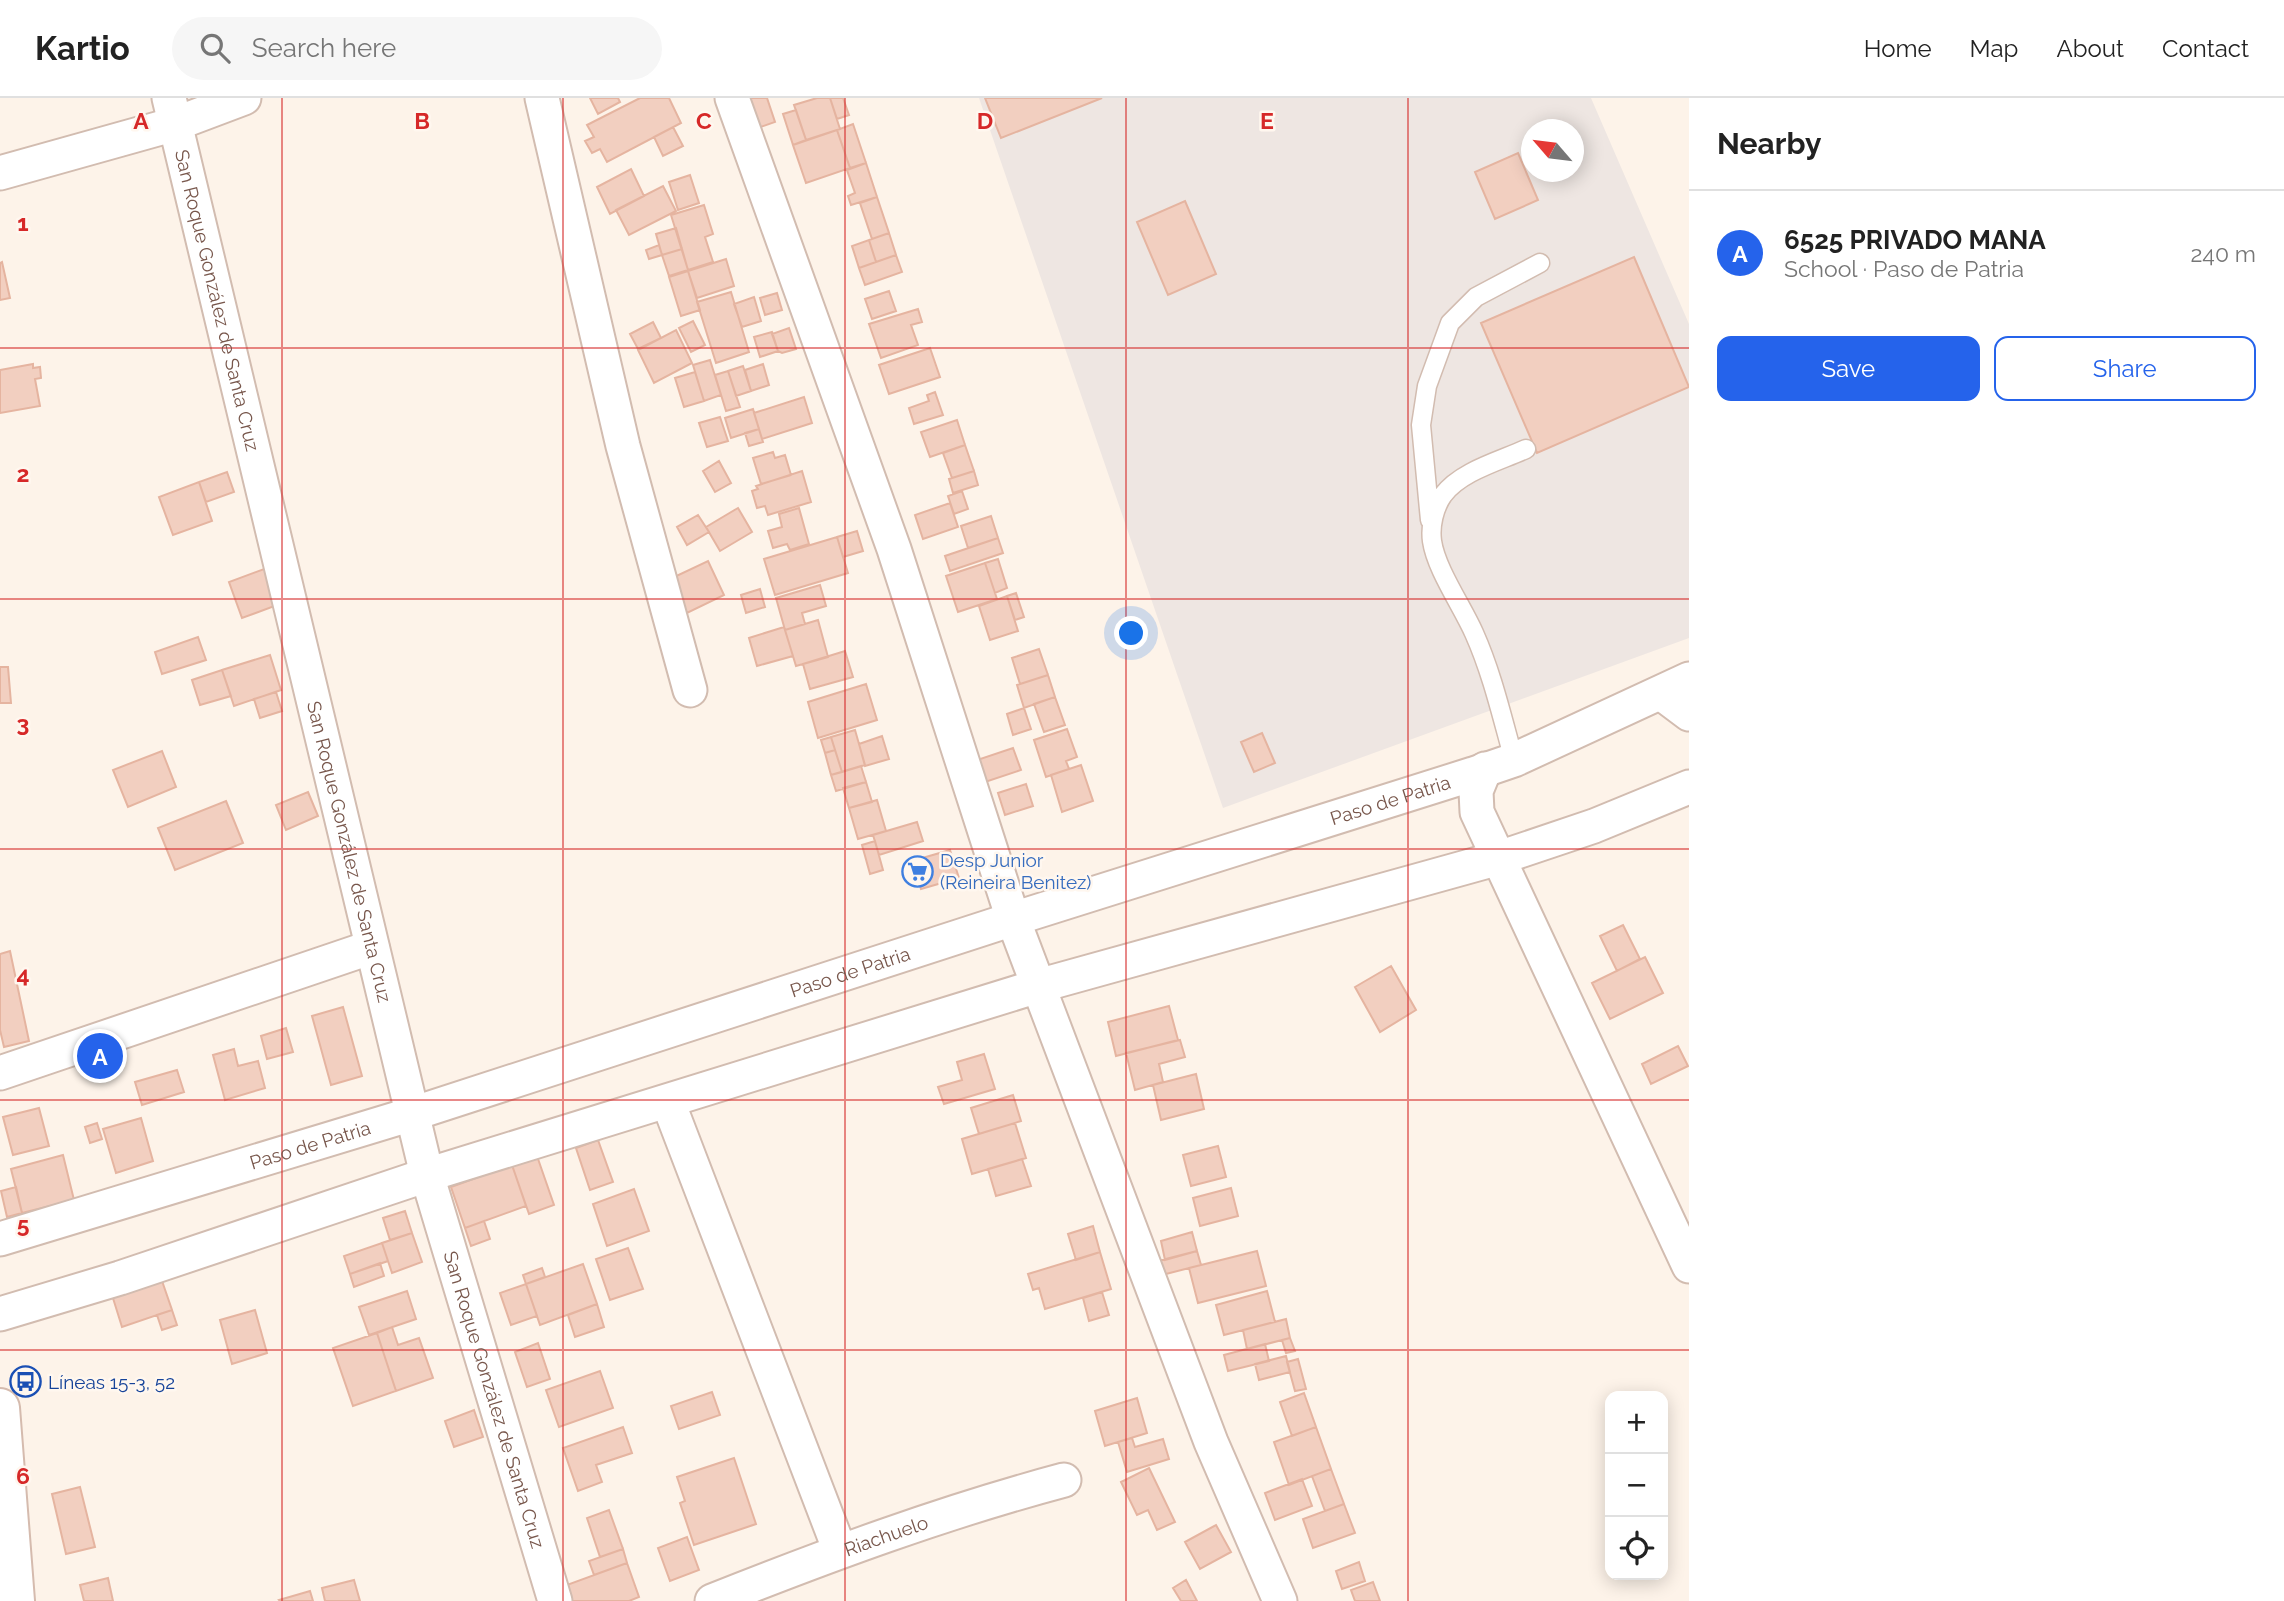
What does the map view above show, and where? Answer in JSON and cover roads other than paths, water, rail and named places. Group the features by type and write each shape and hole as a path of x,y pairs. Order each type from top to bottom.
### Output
{"main road":[{"path":"0,1408 15,1601"}],"street":[{"path":"0,173 172,111 244,98"},
{"path":"542,98 624,446 690,690"},
{"path":"732,98 894,549 1013,919 1211,1443 1280,1601"},
{"name":"San Roque González de Santa Cruz","path":"172,111 427,1175 555,1601"},
{"path":"1675,686 1689,714"},
{"name":"Paso de Patria","path":"0,1239 412,1114 1499,765 1675,686"},
{"path":"0,1314 120,1278 427,1175 1038,986 1499,858 1594,827 1680,791 1689,762"},
{"path":"1499,765 1476,791 1477,812 1678,1211 1689,1266"},
{"path":"0,1073 372,947"},
{"path":"668,1102 840,1551"},
{"name":"Riachuelo","path":"712,1601 840,1551 985,1501 1064,1480"}],"lane":[{"path":"1499,765 1489,672 1474,633 1432,544 1421,425 1427,386 1450,323 1476,297 1540,263"},
{"path":"1431,531 1435,512 1443,496 1454,484 1526,449"}],"place":[{"name":"Desp Junior (Reineira Benitez)","path":"917,871"},
{"name":"6525 PRIVADO MANA","path":"100,1056"},
{"name":"Líneas 15-3, 52","path":"25,1382"}]}
